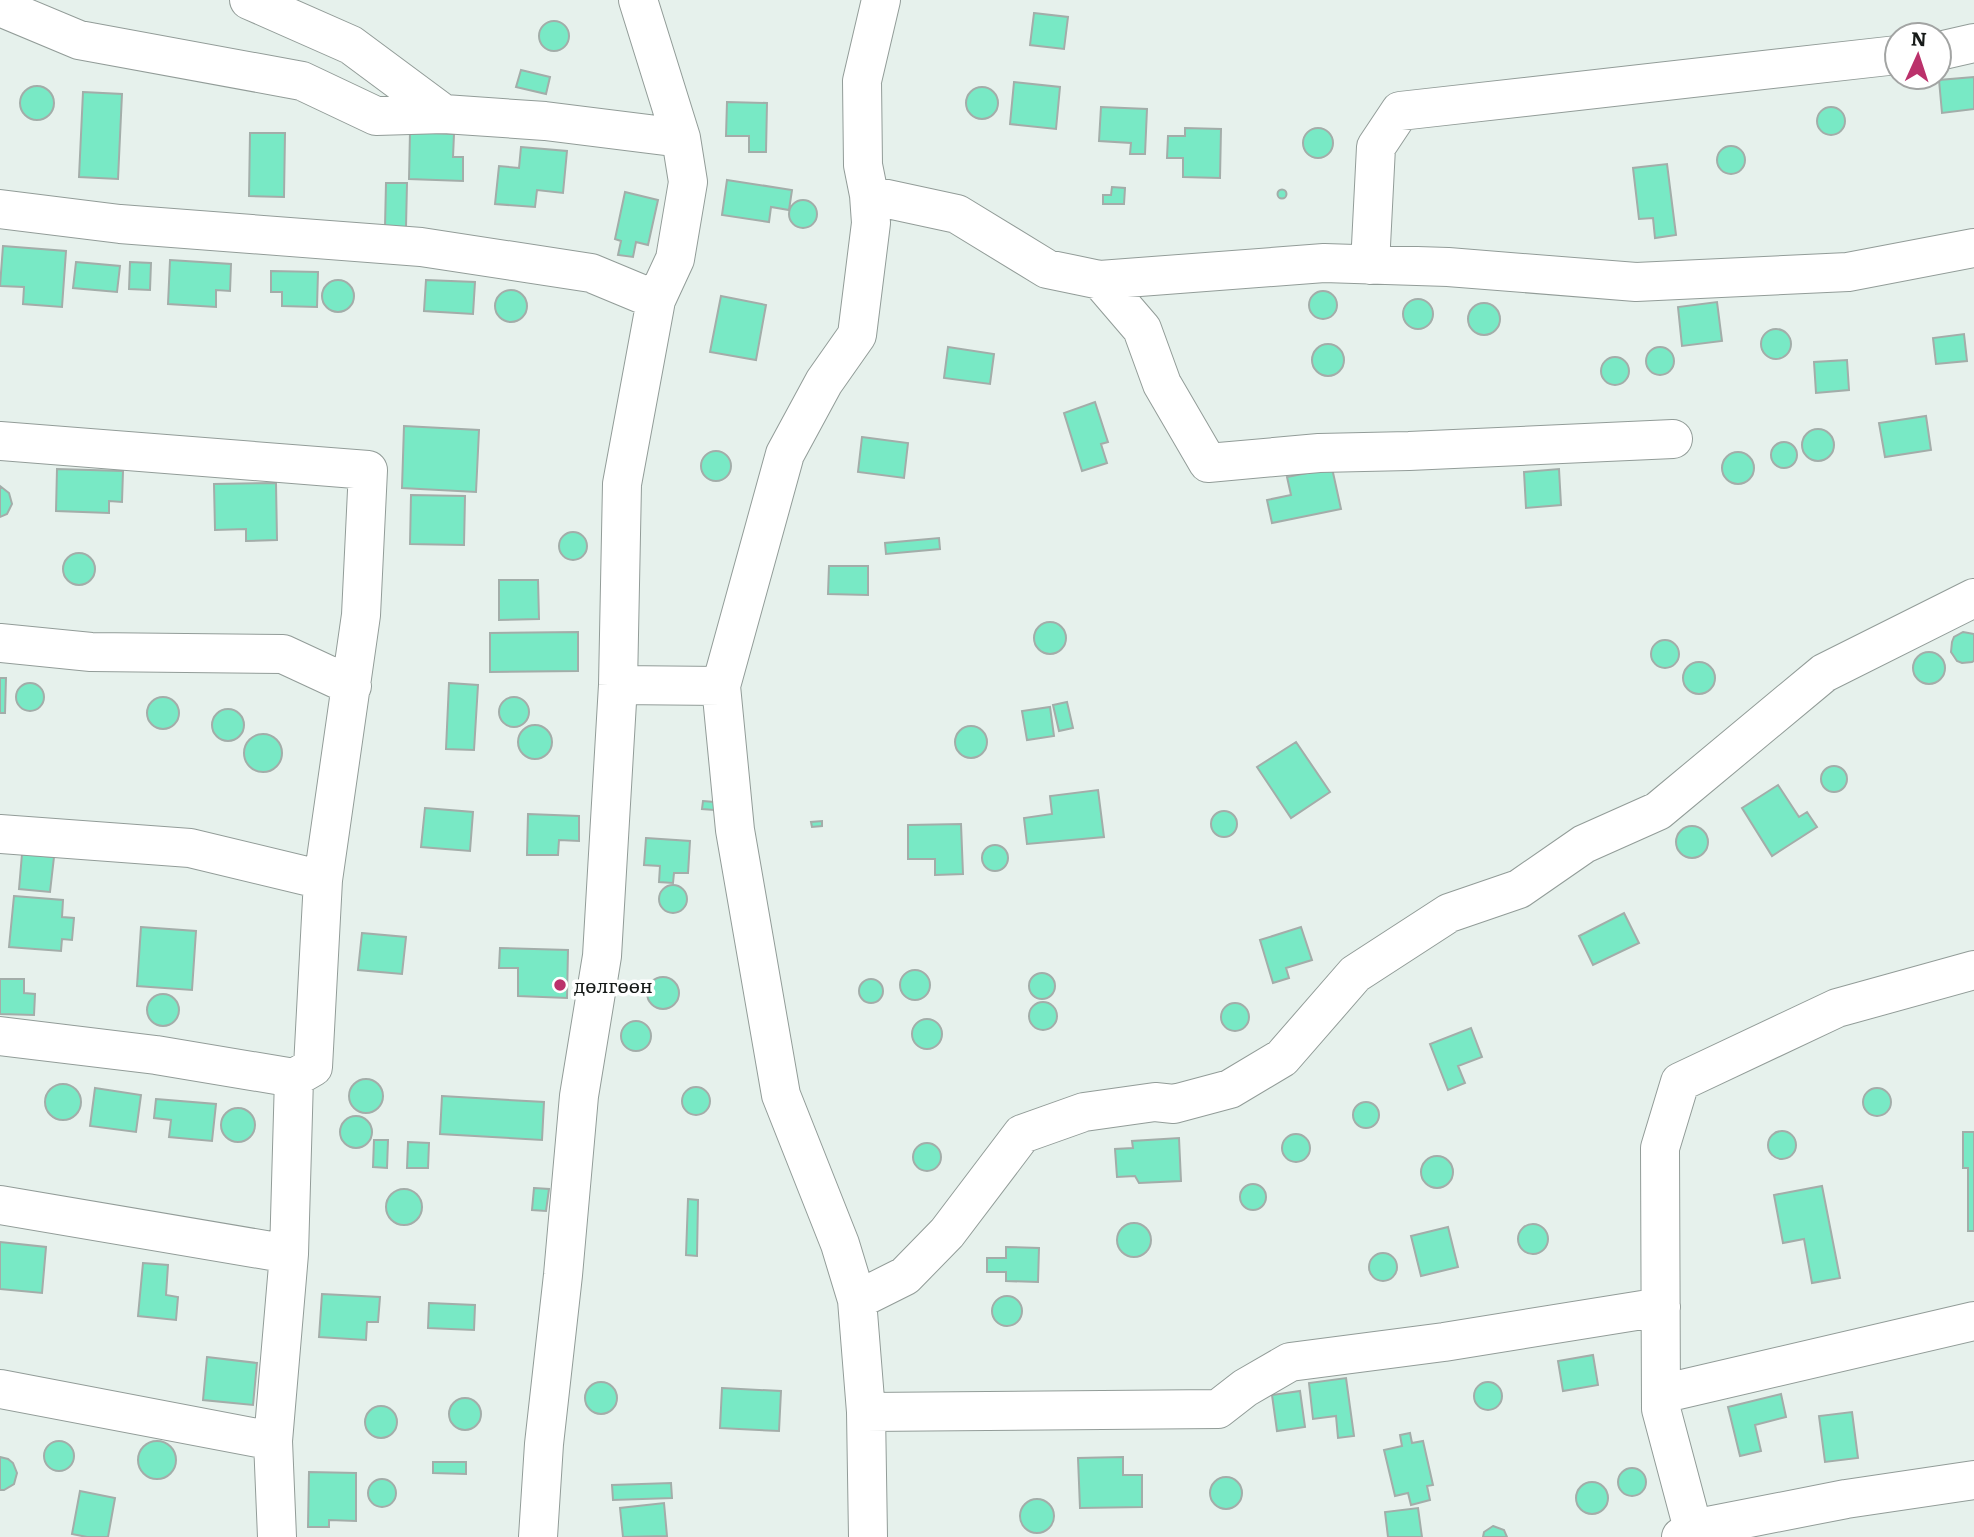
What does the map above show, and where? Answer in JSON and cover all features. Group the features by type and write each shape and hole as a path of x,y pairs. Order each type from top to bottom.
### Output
{"street":[{"path":"249,0 351,45 444,114"},
{"path":"538,1537 544,1444 579,1096 602,956 618,685 622,484 656,300 675,258 688,182 681,138 638,0"},
{"path":"868,1537 866,1412 858,1300 840,1244 781,1095 735,830 721,686 785,454 824,382 856,335 871,223 863,165 863,81 881,0"},
{"path":"0,7 79,40 302,81 376,116 444,114 545,121 681,138"},
{"path":"1953,48 1974,43"},
{"path":"1370,265 1376,147 1400,111 1883,57"},
{"path":"869,195 957,214 1047,269 1100,280 1324,263 1448,267 1636,282 1848,272 1974,248"},
{"path":"0,209 120,224 421,247 591,273 656,300"},
{"path":"1100,280 1142,329 1162,384 1208,463 1319,453 1673,439"},
{"path":"0,442 368,470 361,615 323,880 313,1067 294,1078 156,1055 0,1036"},
{"path":"858,1300 905,1276 947,1233 1022,1134 1084,1112 1155,1102 1174,1104 1230,1089 1282,1058 1355,974 1449,913 1519,889 1584,844 1658,811 1824,673 1974,597"},
{"path":"0,643 91,652 283,654 352,686"},
{"path":"618,685 721,686"},
{"path":"0,834 190,848 323,880"},
{"path":"1974,970 1837,1008 1680,1082 1660,1148 1661,1409 1687,1533 1846,1499 1974,1480"},
{"path":"277,1537 273,1441 289,1254 294,1078"},
{"path":"0,1205 289,1254"},
{"path":"866,1412 1218,1409 1245,1388 1290,1362 1444,1342 1661,1307"},
{"path":"1661,1394 1974,1321"},
{"path":"0,1389 273,1441"}],"building":[{"path":"1034,13 1068,17 1064,49 1030,45"},
{"path":"554,21 560,22 568,30 568,42 560,50 554,51 548,50 540,42 539,36 540,30 548,22"},
{"path":"521,70 550,77 546,94 516,87"},
{"path":"1974,77 1974,109 1942,113 1940,91 1953,91 1953,79"},
{"path":"1014,82 1060,87 1056,129 1010,124"},
{"path":"37,86 49,91 54,103 49,115 37,120 25,115 20,103 25,91"},
{"path":"982,87 993,92 998,103 993,114 982,119 971,114 966,103 971,92"},
{"path":"83,92 122,94 118,179 79,177"},
{"path":"727,102 767,103 766,152 749,152 749,136 726,136"},
{"path":"1101,107 1147,109 1145,154 1130,154 1131,143 1099,141"},
{"path":"1831,107 1841,111 1845,121 1841,131 1831,135 1821,131 1817,121 1821,111"},
{"path":"1185,128 1221,129 1220,178 1183,177 1183,158 1167,158 1168,136 1185,136"},
{"path":"1318,128 1324,129 1332,137 1332,149 1324,157 1318,158 1312,157 1304,149 1303,143 1304,137 1312,129"},
{"path":"410,132 454,134 453,157 463,157 463,181 409,179"},
{"path":"250,133 285,133 284,197 249,196"},
{"path":"1731,146 1741,150 1745,160 1741,170 1731,174 1721,170 1717,160 1721,150"},
{"path":"521,147 567,151 563,193 537,190 535,207 495,204 499,166 519,168"},
{"path":"1667,164 1676,235 1655,238 1653,218 1639,219 1633,168"},
{"path":"727,180 792,190 789,210 771,207 769,222 722,215"},
{"path":"386,183 407,183 406,227 385,227"},
{"path":"1112,187 1125,188 1124,204 1103,204 1103,195 1111,195"},
{"path":"1282,189 1287,194 1282,199 1277,194"},
{"path":"625,192 658,200 648,245 636,242 633,257 618,255 621,241 615,239"},
{"path":"803,200 813,204 817,214 813,224 803,228 793,224 789,214 793,204"},
{"path":"3,246 66,251 62,307 23,304 24,287 0,286"},
{"path":"170,260 231,264 230,291 216,290 216,307 168,304"},
{"path":"76,262 120,266 117,292 73,288"},
{"path":"130,262 151,263 150,290 129,289"},
{"path":"271,271 318,272 317,307 282,306 282,292 271,292"},
{"path":"338,280 349,285 354,296 349,307 338,312 327,307 322,296 327,285"},
{"path":"426,280 475,282 473,314 424,311"},
{"path":"511,290 522,295 527,306 522,317 511,322 500,317 495,306 500,295"},
{"path":"1323,291 1333,295 1337,305 1333,315 1323,319 1313,315 1309,305 1313,295"},
{"path":"721,296 766,305 756,360 710,352"},
{"path":"1418,299 1428,304 1433,314 1428,324 1418,329 1408,324 1403,314 1408,304"},
{"path":"1717,302 1722,341 1682,346 1678,307"},
{"path":"1484,303 1495,308 1500,319 1495,330 1484,335 1473,330 1468,319 1473,308"},
{"path":"1776,329 1787,333 1791,344 1787,355 1776,359 1765,355 1761,344 1765,333"},
{"path":"1964,334 1967,361 1936,364 1933,338"},
{"path":"1328,344 1339,349 1344,360 1339,371 1328,376 1317,371 1312,360 1317,349"},
{"path":"948,347 994,354 990,384 944,378"},
{"path":"1660,347 1670,351 1674,361 1670,371 1660,375 1650,371 1646,361 1650,351"},
{"path":"1615,357 1625,361 1629,371 1625,381 1615,385 1605,381 1601,371 1605,361"},
{"path":"1847,360 1849,390 1816,393 1814,362"},
{"path":"1095,402 1108,442 1101,444 1107,463 1082,471 1064,413"},
{"path":"1926,416 1931,450 1885,457 1879,423"},
{"path":"404,426 479,430 476,492 402,488"},
{"path":"1818,429 1829,434 1834,445 1829,456 1818,461 1807,456 1802,445 1807,434"},
{"path":"862,437 908,443 904,478 858,472"},
{"path":"1784,442 1793,446 1797,455 1793,464 1784,468 1775,464 1771,455 1775,446"},
{"path":"716,451 727,455 731,466 727,477 716,481 705,477 701,466 705,455"},
{"path":"1738,452 1750,456 1754,468 1750,480 1738,484 1726,480 1722,468 1726,456"},
{"path":"1332,468 1341,509 1272,523 1267,500 1291,495 1287,477"},
{"path":"57,469 123,471 122,502 109,501 109,513 56,511"},
{"path":"1559,469 1561,505 1526,508 1524,472"},
{"path":"276,483 277,540 246,541 246,529 215,530 214,484"},
{"path":"0,486 9,493 12,504 7,514 0,517"},
{"path":"411,495 465,496 464,545 410,544"},
{"path":"573,532 583,536 587,546 583,556 573,560 563,556 559,546 563,536"},
{"path":"939,538 940,549 886,554 885,543"},
{"path":"79,553 91,557 95,569 91,581 79,585 67,581 63,569 67,557"},
{"path":"829,566 868,566 868,595 828,594"},
{"path":"499,580 538,580 539,619 499,620"},
{"path":"1050,622 1062,626 1066,638 1062,650 1050,654 1038,650 1034,638 1038,626"},
{"path":"578,632 578,671 490,672 490,633"},
{"path":"1963,632 1974,634 1972,662 1957,661 1951,652 1954,637"},
{"path":"1665,640 1675,644 1679,654 1675,664 1665,668 1655,664 1651,654 1655,644"},
{"path":"1929,652 1940,657 1945,668 1940,679 1929,684 1918,679 1913,668 1918,657"},
{"path":"1699,662 1710,667 1715,678 1710,689 1699,694 1688,689 1683,678 1688,667"},
{"path":"0,678 6,678 5,713 0,713"},
{"path":"30,683 40,687 44,697 40,707 30,711 20,707 16,697 20,687"},
{"path":"449,683 478,685 474,750 446,749"},
{"path":"163,697 174,702 179,713 174,724 163,729 152,724 147,713 152,702"},
{"path":"514,697 525,701 529,712 525,723 514,727 503,723 499,712 503,701"},
{"path":"1067,702 1073,728 1059,731 1053,705"},
{"path":"1050,707 1054,736 1027,740 1022,711"},
{"path":"228,709 239,714 244,725 239,736 228,741 217,736 212,725 217,714"},
{"path":"535,725 547,730 552,742 547,754 535,759 523,754 518,742 523,730"},
{"path":"971,726 982,731 987,742 982,753 971,758 960,753 955,742 960,731"},
{"path":"263,734 276,740 282,753 276,766 263,772 250,766 244,753 250,740"},
{"path":"1296,742 1330,792 1291,818 1257,767"},
{"path":"1834,766 1843,770 1847,779 1843,788 1834,792 1825,788 1821,779 1825,770"},
{"path":"1778,785 1799,817 1807,812 1817,827 1772,856 1742,808"},
{"path":"1098,790 1104,837 1027,844 1024,818 1052,814 1050,796"},
{"path":"703,801 714,802 714,810 702,809"},
{"path":"425,808 473,812 470,851 421,847"},
{"path":"1224,811 1233,815 1237,824 1233,833 1224,837 1215,833 1211,824 1215,815"},
{"path":"528,814 579,816 579,841 559,840 558,855 527,855"},
{"path":"822,821 822,826 812,827 811,822"},
{"path":"961,824 963,874 935,875 935,859 908,859 908,825"},
{"path":"1692,826 1703,831 1708,842 1703,853 1692,858 1681,853 1676,842 1681,831"},
{"path":"646,838 690,841 688,873 674,873 673,883 659,882 660,866 644,865"},
{"path":"995,845 1004,849 1008,858 1004,867 995,871 986,867 982,858 986,849"},
{"path":"22,854 54,857 50,892 19,889"},
{"path":"673,885 683,889 687,899 683,909 673,913 663,909 659,899 663,889"},
{"path":"14,896 63,900 62,917 74,918 72,940 62,939 61,951 9,947"},
{"path":"1624,913 1639,943 1593,965 1579,936"},
{"path":"141,927 196,931 192,990 137,986"},
{"path":"1301,927 1312,960 1286,968 1289,978 1273,983 1260,940"},
{"path":"362,933 406,937 402,974 358,970"},
{"path":"500,948 568,950 567,998 518,996 518,968 499,968"},
{"path":"915,970 926,974 930,985 926,996 915,1000 904,996 900,985 904,974"},
{"path":"1042,973 1051,977 1055,986 1051,995 1042,999 1033,995 1029,986 1033,977"},
{"path":"663,977 674,982 679,993 674,1004 663,1009 652,1004 647,993 652,982"},
{"path":"0,979 24,979 24,993 35,994 34,1015 0,1014"},
{"path":"871,979 882,986 883,991 876,1002 871,1003 860,996 859,991 866,980"},
{"path":"163,994 174,999 179,1010 174,1021 163,1026 152,1021 147,1010 152,999"},
{"path":"1043,1002 1053,1006 1057,1016 1053,1026 1043,1030 1033,1026 1029,1016 1033,1006"},
{"path":"1235,1003 1245,1007 1249,1017 1245,1027 1235,1031 1225,1027 1221,1017 1225,1007"},
{"path":"927,1019 933,1020 941,1028 941,1040 933,1048 927,1049 921,1048 913,1040 912,1034 913,1028 921,1020"},
{"path":"636,1021 642,1022 650,1030 650,1042 642,1050 636,1051 630,1050 622,1042 621,1036 622,1030 630,1022"},
{"path":"1471,1028 1482,1057 1458,1066 1465,1083 1448,1090 1430,1044"},
{"path":"366,1079 378,1084 383,1096 378,1108 366,1113 354,1108 349,1096 354,1084"},
{"path":"63,1084 75,1090 81,1102 75,1114 63,1120 51,1114 45,1102 51,1090"},
{"path":"696,1087 706,1091 710,1101 706,1111 696,1115 686,1111 682,1101 686,1091"},
{"path":"95,1088 141,1095 136,1132 90,1126"},
{"path":"1877,1088 1887,1092 1891,1102 1887,1112 1877,1116 1867,1112 1863,1102 1867,1092"},
{"path":"442,1096 544,1102 542,1140 440,1134"},
{"path":"156,1099 216,1104 212,1141 169,1137 171,1120 154,1118"},
{"path":"1366,1102 1376,1105 1379,1115 1376,1125 1366,1128 1356,1125 1353,1115 1356,1105"},
{"path":"238,1108 250,1113 255,1125 250,1137 238,1142 226,1137 221,1125 226,1113"},
{"path":"356,1116 367,1121 372,1132 367,1143 356,1148 345,1143 340,1132 345,1121"},
{"path":"1782,1131 1792,1135 1796,1145 1792,1155 1782,1159 1772,1155 1768,1145 1772,1135"},
{"path":"1963,1132 1974,1132 1974,1231 1968,1231 1968,1168 1963,1168"},
{"path":"1296,1134 1306,1138 1310,1148 1306,1158 1296,1162 1286,1158 1282,1148 1286,1138"},
{"path":"1179,1138 1181,1181 1139,1183 1135,1176 1117,1177 1115,1149 1133,1148 1132,1141"},
{"path":"374,1140 388,1140 387,1168 373,1167"},
{"path":"408,1142 429,1143 428,1168 407,1168"},
{"path":"927,1143 937,1147 941,1157 937,1167 927,1171 917,1167 913,1157 917,1147"},
{"path":"1437,1156 1448,1161 1453,1172 1448,1183 1437,1188 1426,1183 1421,1172 1426,1161"},
{"path":"1253,1184 1262,1188 1266,1197 1262,1206 1253,1210 1244,1206 1240,1197 1244,1188"},
{"path":"1822,1186 1840,1278 1812,1283 1804,1239 1783,1243 1774,1195"},
{"path":"534,1188 549,1189 546,1211 532,1210"},
{"path":"404,1189 417,1194 422,1207 417,1220 404,1225 391,1220 386,1207 391,1194"},
{"path":"688,1199 698,1200 697,1256 686,1255"},
{"path":"1134,1223 1146,1228 1151,1240 1146,1252 1134,1257 1122,1252 1117,1240 1122,1228"},
{"path":"1533,1224 1539,1225 1547,1233 1547,1245 1539,1253 1533,1254 1527,1253 1519,1245 1518,1239 1519,1233 1527,1225"},
{"path":"1448,1227 1458,1267 1421,1276 1411,1236"},
{"path":"0,1242 46,1247 42,1293 0,1289"},
{"path":"1006,1247 1039,1248 1038,1282 1006,1281 1006,1272 987,1272 987,1258 1006,1258"},
{"path":"1383,1253 1393,1257 1397,1267 1393,1277 1383,1281 1373,1277 1369,1267 1373,1257"},
{"path":"143,1263 168,1265 166,1295 178,1297 176,1320 138,1316"},
{"path":"322,1294 380,1297 378,1322 367,1322 366,1340 319,1337"},
{"path":"1007,1296 1018,1300 1022,1311 1018,1322 1007,1326 996,1322 992,1311 996,1300"},
{"path":"429,1303 475,1305 474,1330 428,1328"},
{"path":"1593,1355 1598,1385 1563,1391 1558,1361"},
{"path":"207,1357 257,1363 253,1405 203,1400"},
{"path":"1346,1378 1354,1436 1338,1438 1336,1416 1313,1419 1309,1383"},
{"path":"601,1382 612,1387 617,1398 612,1409 601,1414 590,1409 585,1398 590,1387"},
{"path":"1488,1382 1498,1386 1502,1396 1498,1406 1488,1410 1478,1406 1474,1396 1478,1386"},
{"path":"722,1388 781,1391 779,1431 720,1428"},
{"path":"1300,1391 1305,1427 1277,1431 1272,1395"},
{"path":"1781,1394 1786,1417 1755,1425 1761,1451 1740,1456 1728,1407"},
{"path":"465,1398 476,1403 481,1414 476,1425 465,1430 454,1425 449,1414 454,1403"},
{"path":"381,1406 392,1411 397,1422 392,1433 381,1438 370,1433 365,1422 370,1411"},
{"path":"1852,1412 1858,1458 1825,1462 1819,1416"},
{"path":"1410,1433 1412,1443 1423,1441 1433,1485 1427,1486 1430,1500 1411,1505 1408,1493 1395,1496 1384,1450 1402,1446 1400,1435"},
{"path":"59,1441 70,1445 74,1456 70,1467 59,1471 48,1467 44,1456 48,1445"},
{"path":"157,1441 170,1447 176,1460 170,1473 157,1479 144,1473 138,1460 144,1447"},
{"path":"0,1457 13,1463 17,1473 14,1484 4,1490 0,1490"},
{"path":"1123,1457 1123,1475 1142,1475 1142,1507 1080,1508 1078,1458"},
{"path":"433,1462 466,1462 466,1474 433,1473"},
{"path":"1632,1468 1642,1472 1646,1482 1642,1492 1632,1496 1622,1492 1618,1482 1622,1472"},
{"path":"309,1472 356,1473 356,1521 329,1520 329,1527 308,1527"},
{"path":"1226,1477 1237,1482 1242,1493 1237,1504 1226,1509 1215,1504 1210,1493 1215,1482"},
{"path":"382,1479 392,1483 396,1493 392,1503 382,1507 372,1503 368,1493 372,1483"},
{"path":"1592,1482 1603,1487 1608,1498 1603,1509 1592,1514 1581,1509 1576,1498 1581,1487"},
{"path":"671,1483 672,1498 613,1500 612,1485"},
{"path":"80,1491 115,1498 108,1537 72,1534"},
{"path":"1037,1499 1049,1504 1054,1516 1049,1528 1037,1533 1025,1528 1020,1516 1025,1504"},
{"path":"664,1503 667,1536 623,1537 620,1508"},
{"path":"1418,1508 1422,1537 1388,1537 1385,1512"},
{"path":"1493,1526 1504,1530 1507,1537 1483,1537 1484,1532"}],"place":[{"name":"дөлгөөн","path":"560,985"}]}
